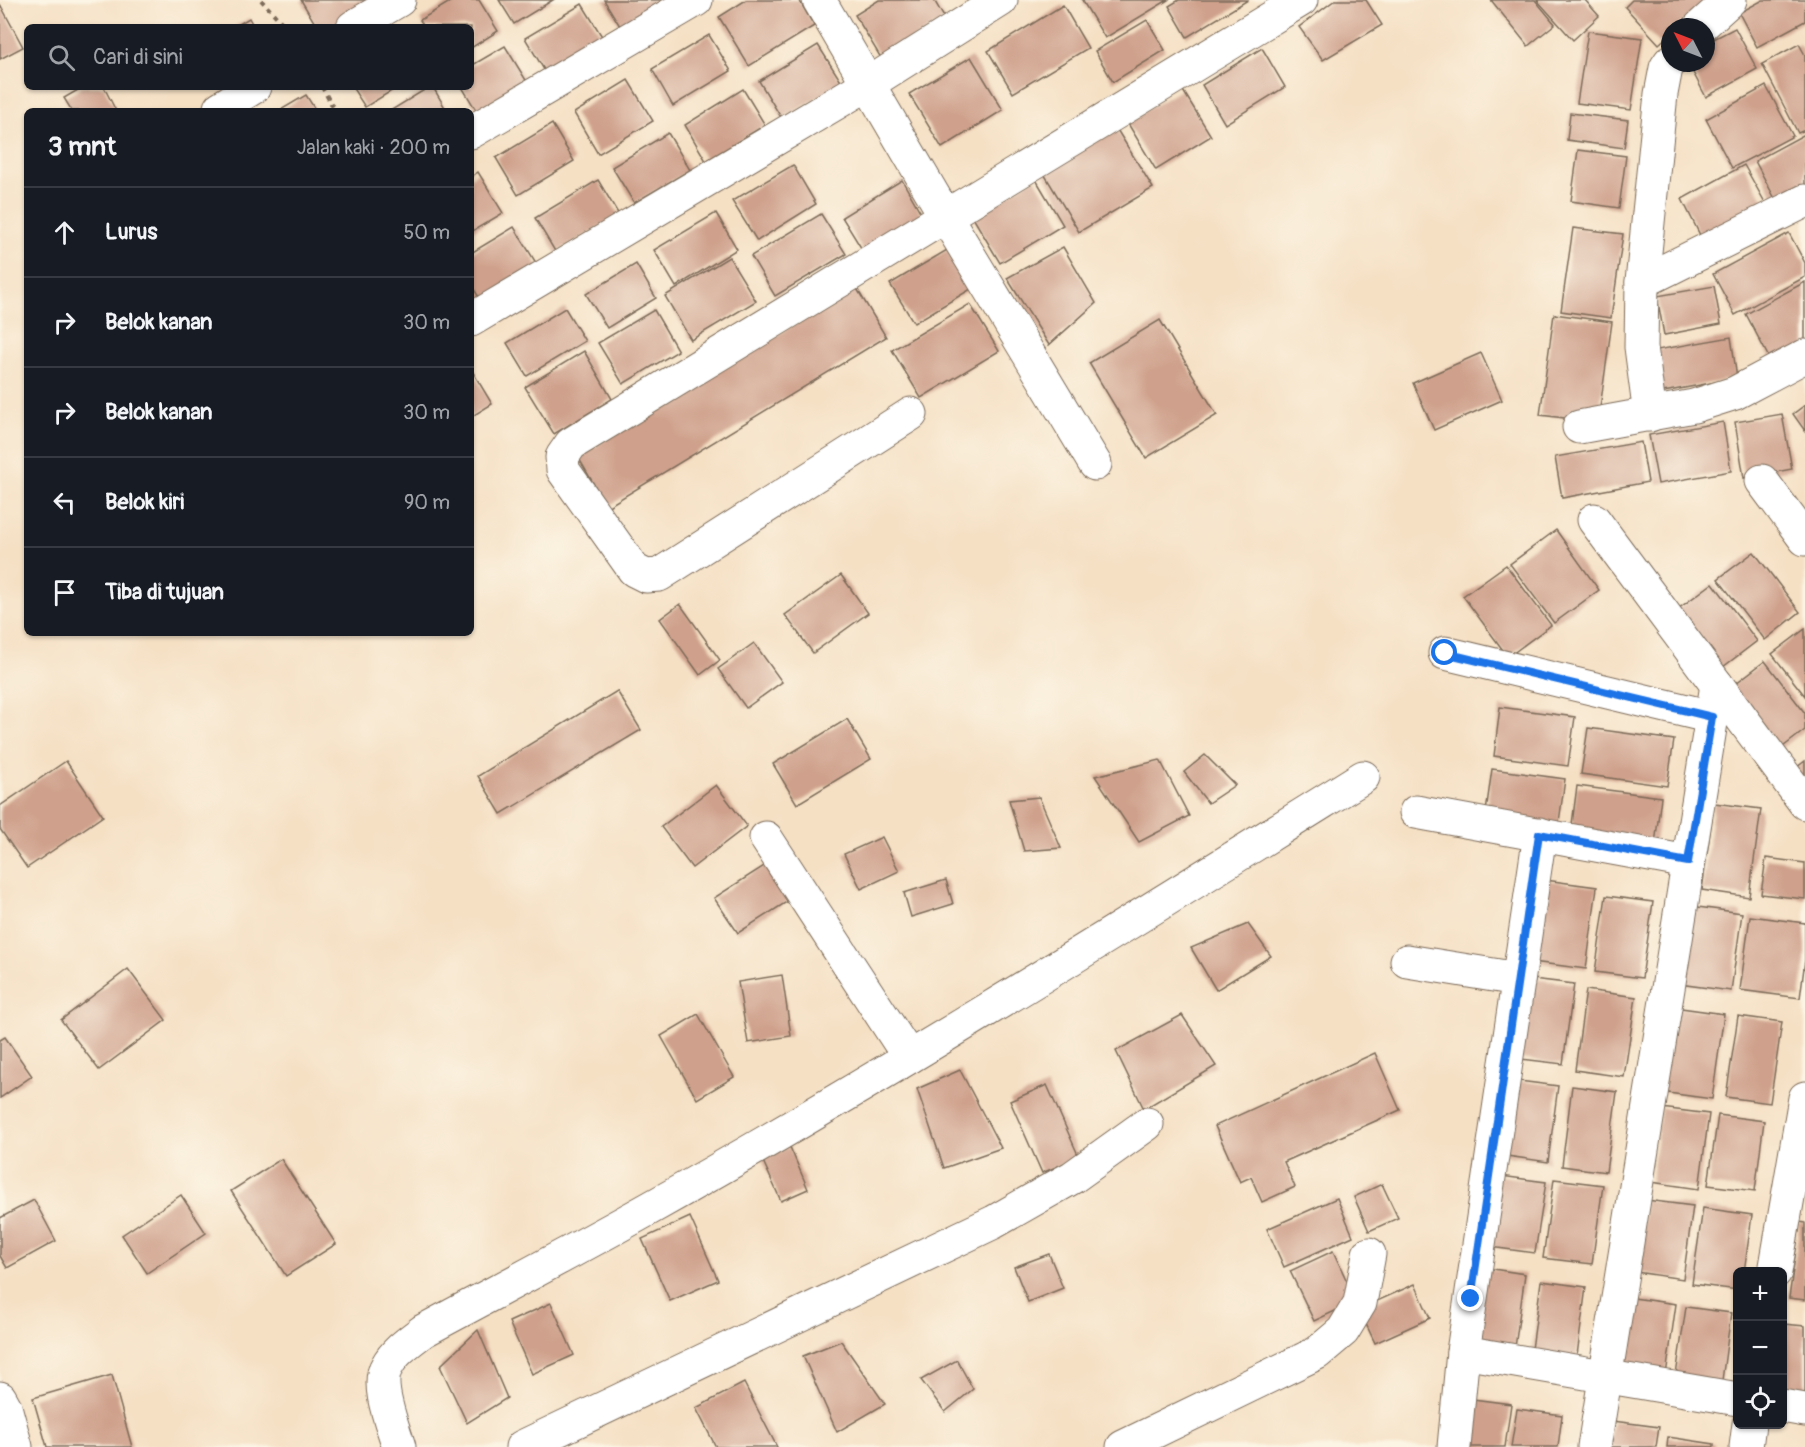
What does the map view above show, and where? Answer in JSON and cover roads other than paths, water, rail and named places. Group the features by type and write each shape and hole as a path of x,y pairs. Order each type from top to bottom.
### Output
{"street":[{"path":"358,24 399,0"},
{"path":"474,130 696,0"},
{"path":"819,0 1095,464"},
{"path":"474,318 868,84 1001,0"},
{"path":"911,414 659,575 646,576 634,570 563,470 562,457 571,444 1301,0"},
{"path":"1710,18 1730,0"},
{"path":"1650,415 1641,346 1642,282 1665,72"},
{"path":"220,108 249,90"},
{"path":"1642,282 1805,201"},
{"path":"1579,426 1694,406 1735,393 1805,356"},
{"path":"1762,481 1805,539"},
{"path":"1594,520 1805,803"},
{"path":"1445,653 1712,717"},
{"path":"1594,1447 1717,685"},
{"path":"399,1447 382,1388 386,1368 402,1347 423,1331 645,1210 909,1056 1034,982 1363,777"},
{"path":"1416,812 1688,862"},
{"path":"1454,1447 1463,1353 1539,834"},
{"path":"766,838 909,1056"},
{"path":"1407,961 1518,979"},
{"path":"1776,1267 1805,1098"},
{"path":"522,1447 994,1222 1073,1177 1148,1124"},
{"path":"1123,1447 1317,1353 1343,1331 1360,1303 1369,1254"},
{"path":"1463,1353 1733,1398"},
{"path":"0,1398 16,1447"},
{"path":"1787,1407 1805,1410"},
{"path":"1746,1447 1748,1429"}]}
